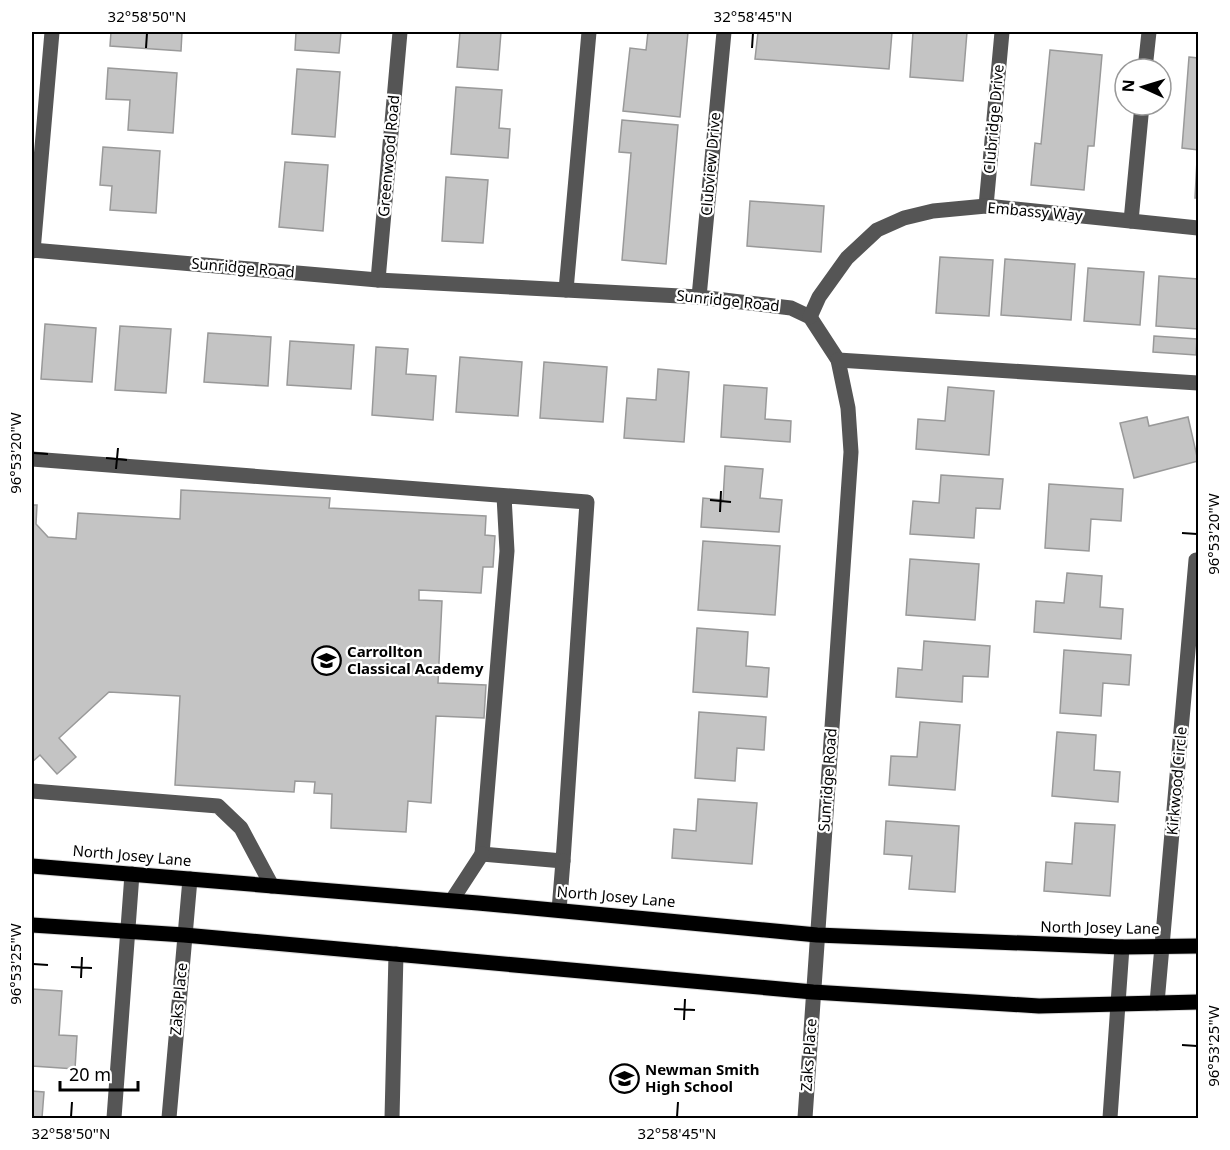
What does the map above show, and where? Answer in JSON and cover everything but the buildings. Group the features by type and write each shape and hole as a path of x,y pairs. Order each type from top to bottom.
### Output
{"main road":[{"name":"North Josey Lane","path":"32,866 452,900 817,935 1122,947 1198,946"},
{"path":"32,925 184,935 813,992 1039,1006 1198,1002"}],"street":[{"path":"32,251 52,32"},
{"name":"Greenwood Road","path":"378,279 400,32"},
{"path":"566,290 589,32"},
{"name":"Clubview Drive","path":"699,297 724,32"},
{"name":"Clubridge Drive","path":"986,206 1002,32"},
{"path":"1146,57 1149,32"},
{"path":"1131,221 1141,117"},
{"name":"Embassy Way","path":"810,317 819,297 847,258 877,230 904,218 933,211 986,206 1198,228"},
{"name":"Sunridge Road","path":"32,251 378,279 699,297 791,308 810,317 837,360 848,408 851,453 813,992"},
{"path":"837,360 1198,383"},
{"path":"32,459 587,502 559,910"},
{"path":"452,900 482,854 507,551 504,496"},
{"name":"Kirkwood Circle","path":"1157,1003 1196,560"},
{"path":"32,791 218,806 241,828 272,886"},
{"path":"482,854 563,861"},
{"path":"114,1119 132,874"},
{"name":"Zaks Place","path":"169,1119 190,879"},
{"path":"1110,1119 1122,947"},
{"path":"392,1119 396,954"},
{"name":"Zaks Place","path":"805,1119 813,992"}],"place":[{"name":"Carrollton Classical Academy","path":"326,661"},
{"name":"Newman Smith High School","path":"624,1079"}]}
